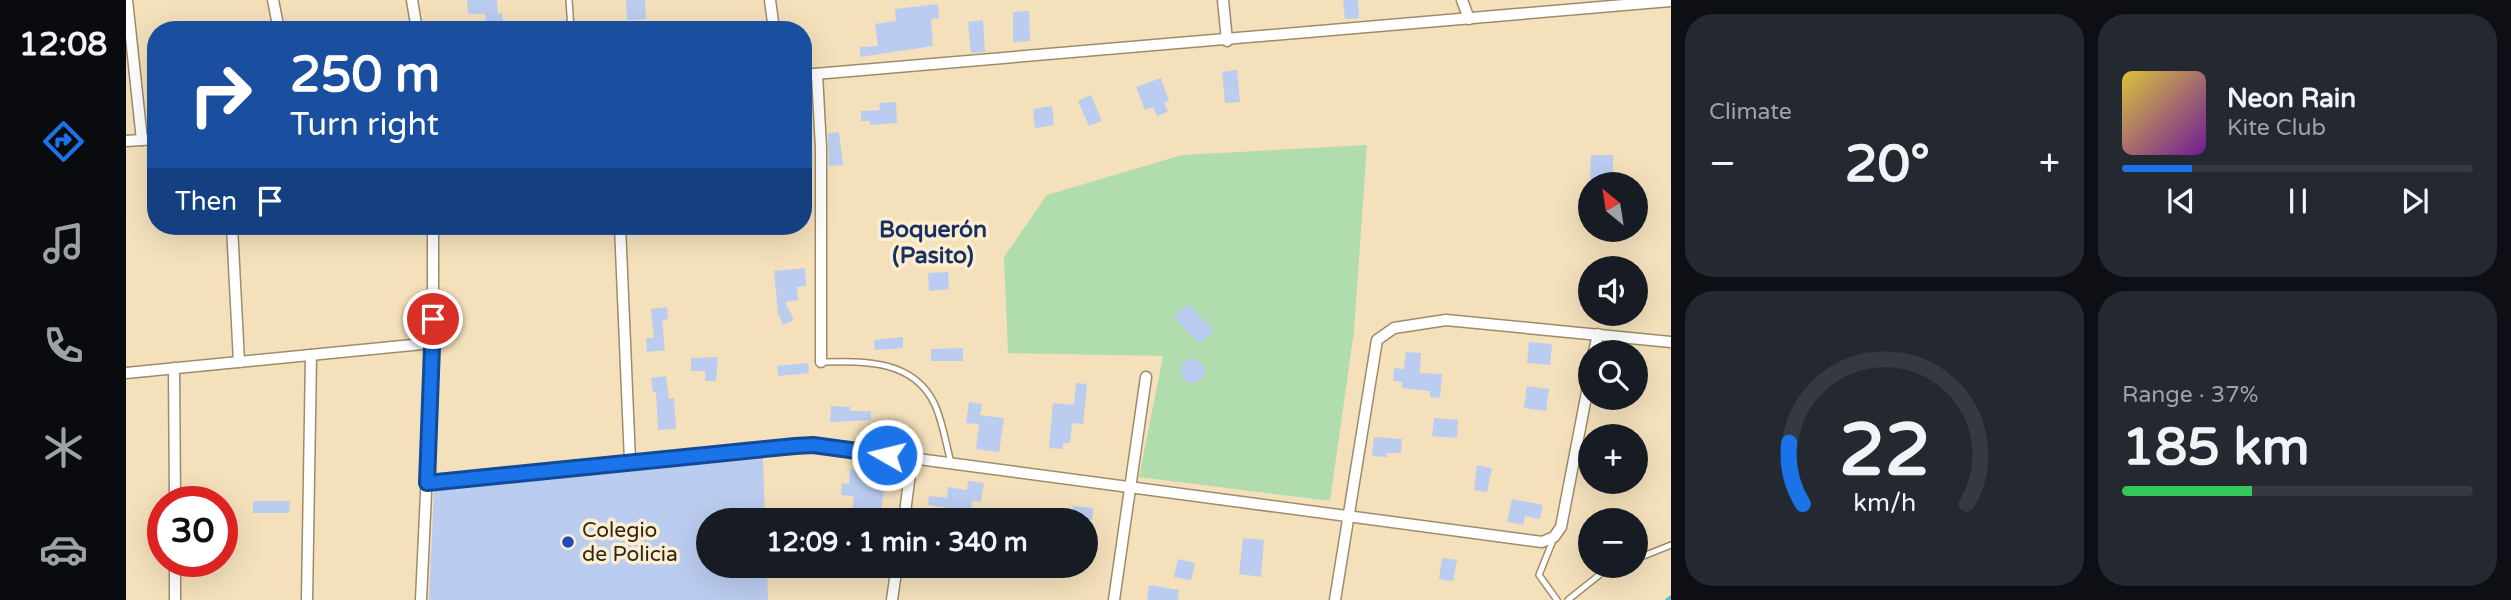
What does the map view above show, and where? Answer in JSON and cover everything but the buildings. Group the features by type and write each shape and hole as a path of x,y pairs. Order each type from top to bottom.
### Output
{"street":[{"path":"127,0 142,140"},
{"path":"273,0 277,21"},
{"path":"412,0 416,21"},
{"path":"771,0 773,21"},
{"path":"1223,0 1227,41"},
{"path":"1462,0 1469,19"},
{"path":"812,74 1671,1"},
{"path":"817,74 821,148 821,362"},
{"path":"126,141 147,140"},
{"path":"232,235 239,362"},
{"path":"421,600 433,343 433,235"},
{"path":"621,235 630,461"},
{"path":"1335,600 1377,340 1394,328 1446,320 1671,342"},
{"path":"1597,340 1598,334"},
{"path":"126,373 433,343"},
{"path":"307,600 311,355"},
{"path":"174,368 175,486"},
{"path":"1114,600 1146,377"},
{"path":"427,483 813,445 1542,542 1554,537 1561,527 1583,410"},
{"path":"906,508 912,458"},
{"path":"175,577 175,600"},
{"path":"892,600 895,578"}],"lane":[{"path":"569,0 570,21"},
{"path":"821,362 883,363 904,372 920,385 934,402 951,463"},
{"path":"1554,537 1539,575 1557,600"},
{"path":"1648,554 1671,545"},
{"path":"1568,600 1596,578"}],"green space":[{"path":"1367,145 1354,331 1330,501 1139,477 1163,356 1008,353 1004,257 1047,195 1182,155"}],"waterway":[{"path":"1667,600 1671,597"}],"place":[{"name":"Colegio de Policia","path":"568,542"}],"district":[{"name":"Boquerón (Pasito)","path":"933,243"}],"route":[{"path":"433,319 427,483 795,446 813,445 887,455"}]}
